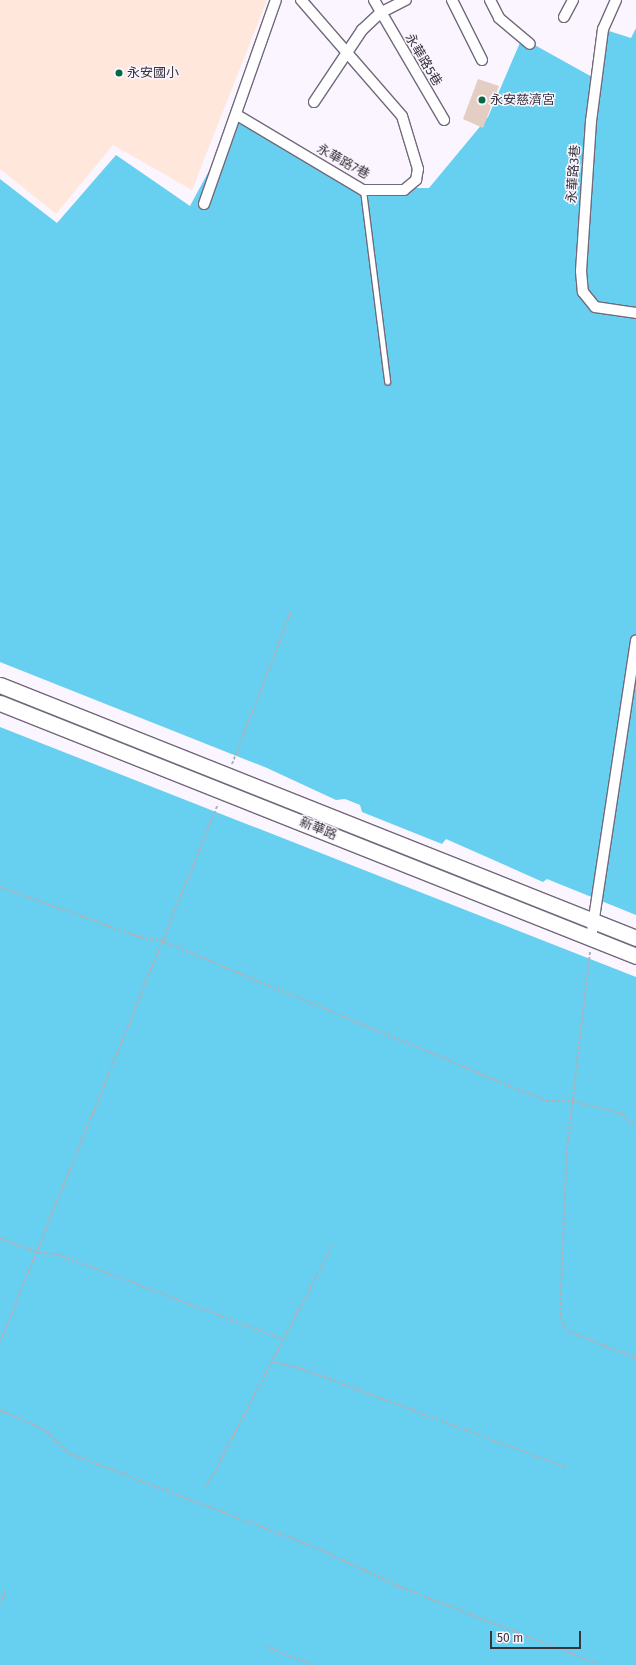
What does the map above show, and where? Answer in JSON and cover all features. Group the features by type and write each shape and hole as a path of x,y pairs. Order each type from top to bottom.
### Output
{"street":[{"path":"204,204 237,115 276,0"},
{"name":"永華路7巷","path":"237,115 363,190 404,190 416,180 418,168 402,116 347,50 302,0"},
{"name":"永華路5巷","path":"374,0 444,120"},
{"path":"314,102 347,50 380,12 406,0"},
{"path":"452,0 482,60"},
{"path":"490,0 499,18 530,44"},
{"path":"564,17 573,0"},
{"name":"永華路3巷","path":"616,0 603,29 591,121 581,271 583,292 591,304 636,313"},
{"path":"592,938 596,921 636,640"},
{"name":"新華路","path":"0,685 636,938"},
{"name":"新華路","path":"0,703 636,956"}],"lane":[{"path":"363,190 387,381"}],"path":[{"path":"228,776 292,608"},
{"path":"0,1342 38,1253 222,791"},
{"path":"0,887 140,937 162,940 546,1101 572,1101 620,1113 636,1127"},
{"path":"592,938 572,1101 560,1317 567,1331 636,1358"},
{"path":"0,1238 38,1253 57,1254 282,1339"},
{"path":"206,1488 274,1362 282,1339 332,1246"},
{"path":"274,1362 300,1368 565,1467"},
{"path":"0,1410 46,1431 68,1453 319,1549 400,1587 600,1665"},
{"path":"0,1604 5,1592"},
{"path":"265,1646 313,1665"}],"shaded area":[{"name":"永安國小","path":"0,0 267,0 192,190 113,145 56,214 0,169"}],"water":[{"path":"636,28 636,915 547,879 543,882 446,839 442,844 362,812 360,805 345,799 336,800 267,768 0,662 0,179 57,223 116,155 190,206 237,119 358,188 429,188 488,117 522,38 594,78 606,30 631,38"},
{"path":"0,727 636,977 636,1665 0,1665"}],"building":[{"name":"永安慈濟宮","path":"478,79 499,86 483,128 463,119"}],"place":[{"name":"永安國小","path":"119,73"},
{"name":"永安慈濟宮","path":"482,100"}]}
